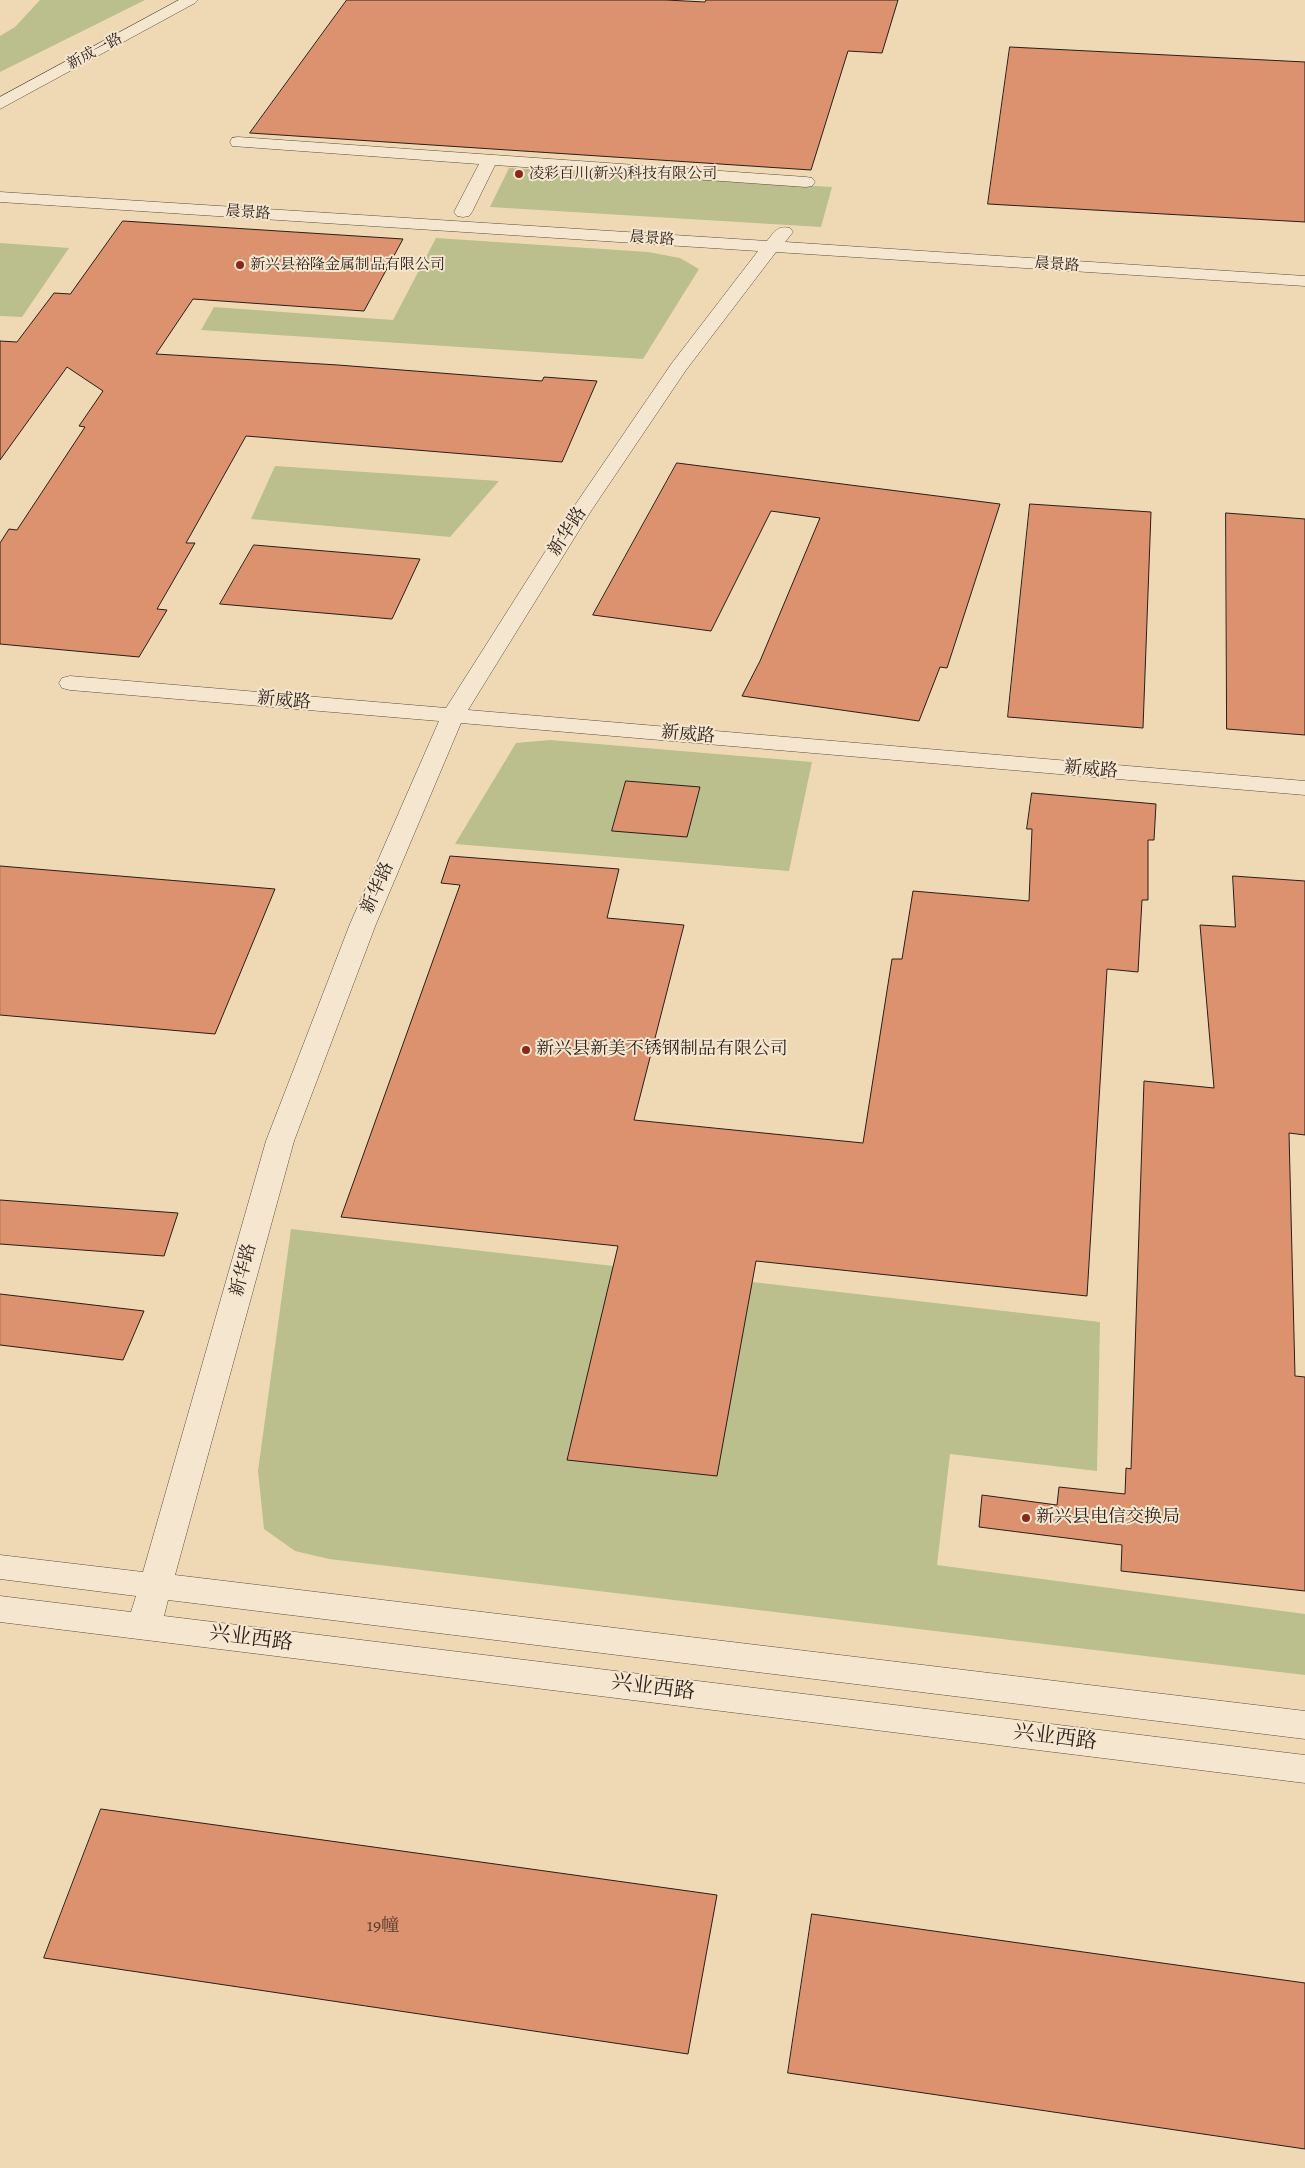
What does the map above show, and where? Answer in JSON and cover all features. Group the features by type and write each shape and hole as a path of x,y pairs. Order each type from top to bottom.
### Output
{"street":[{"name":"新成一路","path":"0,93 172,0"},
{"name":"新成一路","path":"0,104 190,0"},
{"path":"238,142 806,182"},
{"path":"463,212 489,160"},
{"name":"晨景路","path":"0,182 463,212 1305,281"},
{"name":"晨景路","path":"0,197 1305,266"},
{"name":"新华路","path":"144,1626 157,1586 280,1141 363,924 454,715 587,503 679,368 777,239"},
{"name":"新威路","path":"70,683 1305,788"},
{"path":"0,1567 1305,1725"},
{"name":"兴业西路","path":"0,1609 1305,1769"}],"green space":[{"path":"40,0 145,0 0,72 0,36 15,27"},
{"path":"509,168 832,187 821,227 490,207"},
{"path":"436,238 648,252 680,258 699,269 643,359 201,330 214,307 393,320"},
{"path":"0,243 69,248 22,317 0,316"},
{"path":"275,466 499,481 450,537 251,519"},
{"path":"550,740 812,762 789,871 455,844 516,743"},
{"path":"291,1229 1100,1322 1097,1471 950,1454 937,1565 1305,1614 1305,1675 329,1559 295,1551 264,1529 258,1471"}],"building":[{"path":"347,0 666,0 705,2 706,0 898,0 882,53 848,51 811,170 250,133"},
{"path":"1010,47 1305,62 1305,222 988,204"},
{"path":"123,221 403,239 364,311 193,299 156,354 338,365 542,381 544,377 597,381 562,462 246,436 186,543 195,543 157,609 167,610 139,657 0,644 0,543 9,529 17,530 85,427 79,426 103,391 67,367 0,460 0,341 17,342 54,293 70,294"},
{"path":"677,463 1000,504 947,668 940,667 919,721 742,696 760,661 820,518 771,511 711,631 593,615"},
{"path":"1030,504 1151,512 1143,728 1008,717"},
{"path":"1226,513 1305,519 1305,735 1227,729"},
{"path":"254,545 420,559 392,619 220,604"},
{"path":"626,781 700,787 687,837 612,831"},
{"name":"新兴县新美不锈钢制品有限公司","path":"1032,793 1156,804 1154,840 1148,840 1148,900 1142,900 1138,972 1107,969 1087,1296 756,1261 717,1476 567,1460 618,1246 341,1217 460,885 441,883 450,856 619,869 607,918 684,925 634,1120 863,1143 892,959 902,959 913,891 1029,901 1032,829 1027,829"},
{"path":"0,866 275,889 215,1034 0,1015"},
{"path":"1233,876 1305,881 1305,1135 1289,1133 1295,1376 1305,1377 1305,1591 1121,1571 1122,1545 979,1527 982,1495 1057,1505 1059,1487 1125,1494 1126,1468 1131,1469 1144,1081 1214,1088 1200,925 1235,927"},
{"path":"0,1200 178,1213 164,1256 0,1244"},
{"path":"0,1294 144,1311 123,1360 0,1345"},
{"path":"101,1809 717,1895 688,2054 44,1958"},
{"path":"812,1914 1305,1983 1305,2149 788,2073"}],"place":[{"name":"凌彩百川(新兴)科技有限公司","path":"519,174"},
{"name":"新兴县裕隆金属制品有限公司","path":"240,265"},
{"name":"新兴县新美不锈钢制品有限公司","path":"526,1050"},
{"name":"新兴县电信交换局","path":"1026,1518"}]}
